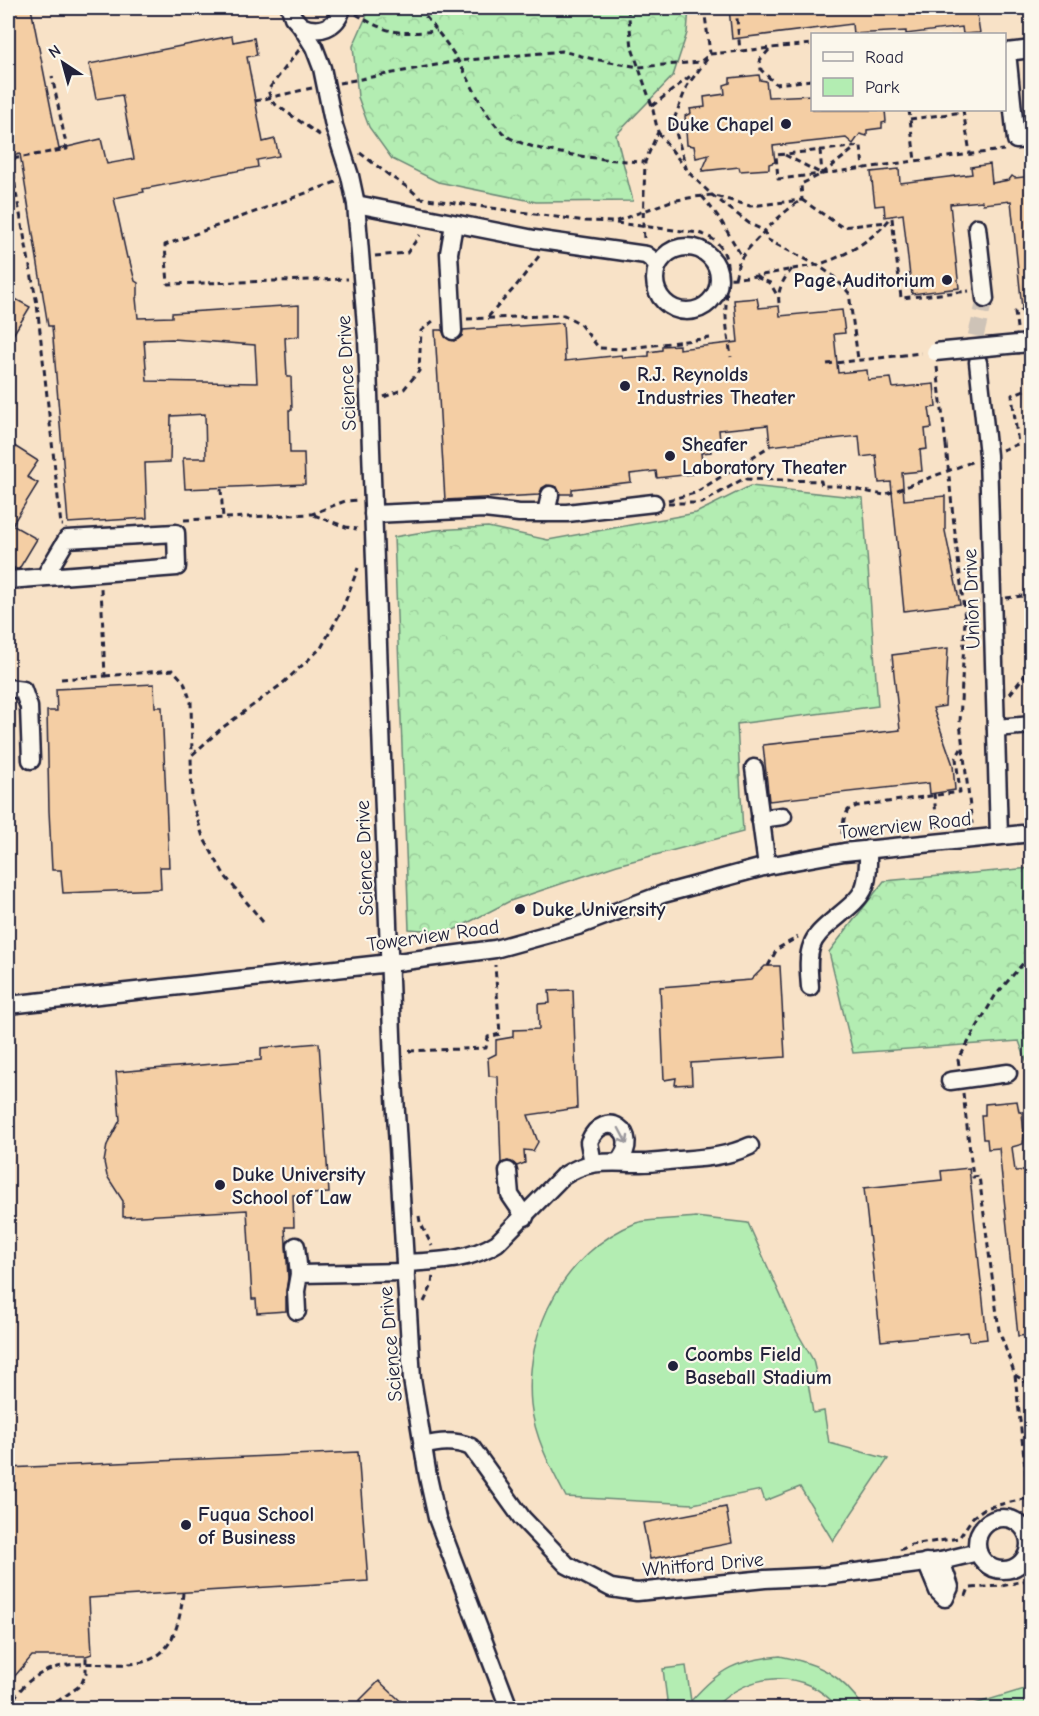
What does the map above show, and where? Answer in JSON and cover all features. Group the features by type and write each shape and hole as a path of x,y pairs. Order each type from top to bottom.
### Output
{"street":[{"name":"Science Drive","path":"291,8 293,17 305,32 322,68 332,116 356,204 367,338 394,1075 412,1379 422,1446 437,1518 509,1708"},
{"name":"Science Drive","path":"322,68 333,24 349,10"},
{"path":"305,32 326,29 333,24"},
{"path":"1032,49 1006,52 1016,141 1032,139"},
{"path":"356,204 652,260 674,249 684,246 695,247 705,251 713,258 728,278 706,306 686,311 675,309 666,304 659,295 655,285 652,260"},
{"path":"453,325 450,253 454,224"},
{"path":"977,227 984,294"},
{"path":"935,352 1025,343"},
{"name":"Union Drive","path":"978,362 988,455 999,836"},
{"path":"546,513 550,495"},
{"path":"373,514 484,509 519,513 567,513 654,503"},
{"path":"8,580 177,567 176,533 67,539 45,576"},
{"path":"8,688 23,690 29,707 31,760"},
{"path":"996,728 1032,725"},
{"path":"754,768 766,866"},
{"path":"760,819 783,816"},
{"name":"Towerview Road","path":"8,1005 390,963 495,949 578,926 663,894 766,866 868,849 1032,833"},
{"path":"810,987 809,954 812,942 827,925 849,908 865,888 868,877 868,849"},
{"path":"955,1081 1008,1073"},
{"path":"597,1162 592,1158 589,1142 595,1130 610,1124 617,1126 627,1139 626,1150 618,1161"},
{"path":"299,1275 405,1268 474,1255 497,1243 562,1177 574,1168 597,1162 643,1163 722,1156 750,1146"},
{"path":"508,1171 510,1195 525,1217"},
{"path":"296,1246 299,1275 296,1291 297,1311"},
{"name":"Whitford Drive","path":"422,1446 439,1442 460,1442 471,1447 522,1518 567,1565 611,1588 637,1592 825,1576 933,1562 978,1552"}],"path":[{"path":"419,8 458,61 489,117 505,134 522,144 611,161 645,162"},
{"path":"628,8 632,48 652,106 658,132 687,171 712,195 750,224 765,231"},
{"path":"687,171 673,122 687,86 710,54 704,8"},
{"path":"736,8 740,51"},
{"path":"349,10 377,26 399,34 437,31"},
{"path":"305,32 268,90 272,102 342,150"},
{"path":"337,83 458,61 562,51 639,67 700,62 710,54 811,45"},
{"path":"771,49 760,60 761,70 776,84 811,80"},
{"path":"652,106 697,72"},
{"path":"52,76 67,149 12,159 16,193 37,304 61,525 73,524"},
{"path":"255,100 312,88"},
{"path":"909,111 915,161"},
{"path":"909,119 963,111 970,153"},
{"path":"652,260 643,226 645,162 658,132"},
{"path":"802,200 801,184 822,174 857,146"},
{"path":"862,169 861,146 776,155 778,178 822,174 862,169 970,153 1011,149"},
{"path":"820,150 822,174"},
{"path":"360,153 420,198 708,236 724,254 728,278 725,307 731,357"},
{"path":"784,154 822,174"},
{"path":"350,176 165,245 168,284 362,278"},
{"path":"8,208 16,193"},
{"path":"614,222 671,201 712,195 750,206 802,200 842,227 888,222"},
{"path":"702,196 720,219 742,257"},
{"path":"728,278 742,257 765,231 802,200"},
{"path":"728,278 754,276 838,259 888,222 892,216 901,298 984,294"},
{"path":"765,231 766,239 817,265 832,275 849,293 858,359"},
{"path":"374,256 407,253 420,235"},
{"path":"488,317 516,286 548,241"},
{"path":"778,296 785,278 793,268"},
{"path":"754,276 770,283 778,296 779,303"},
{"path":"1023,310 1015,312 1025,343"},
{"path":"382,398 388,393 404,389 419,371 421,331 433,321 453,325 488,317 564,315 579,323 599,348 621,349 710,338"},
{"path":"827,364 935,352 965,619 960,723 961,748 972,824"},
{"path":"654,503 702,503 743,479 821,481 822,486 838,486 884,495 1017,444 1012,395 1032,387"},
{"path":"654,503 694,493 770,447"},
{"path":"221,489 223,518"},
{"path":"177,520 312,514 345,501 357,500"},
{"path":"312,514 346,528 357,529"},
{"path":"191,756 222,728 282,684 321,648 342,610 359,566"},
{"path":"101,572 105,676"},
{"path":"963,604 974,603"},
{"path":"1007,697 1032,666"},
{"path":"61,679 173,670 184,682 191,702 192,802 203,837 225,876 262,922"},
{"path":"842,834 848,810 857,806 960,792 956,758 961,748"},
{"path":"934,793 937,827"},
{"path":"408,1041 409,1051 486,1048 488,1037 501,1034 495,949"},
{"path":"1032,952 995,996 958,1060 955,1081 973,1178 979,1176 999,1330 1015,1375 1028,1498 1032,1502"},
{"path":"419,1214 420,1222 433,1250"},
{"path":"424,1311 424,1302 432,1285 433,1269"},
{"path":"1015,1375 1032,1386"},
{"path":"1027,1484 1032,1484"},
{"path":"896,1551 911,1545 959,1538 973,1517 985,1508 1028,1498"},
{"path":"966,1596 969,1588 1002,1586 1032,1579"},
{"path":"8,1707 32,1678 48,1671 85,1663 149,1662 164,1652 181,1611 183,1593"},
{"path":"48,1708 81,1685 86,1673 86,1656"}],"shaded area":[{"name":"Duke University","path":"8,8 1031,8 1031,1708 8,1708"}],"green space":[{"path":"370,8 689,8 687,33 673,76 616,135 633,201 536,202 438,182 392,159 369,127 358,97 353,46"},
{"path":"750,486 863,498 878,706 737,724 743,832 617,865 510,901 450,932 409,929 394,537 435,530 488,527 548,540 696,513"},
{"path":"1031,868 1031,1074 1019,1041 853,1053 829,952 884,881"},
{"name":"Coombs Field Baseball Stadium","path":"695,1217 748,1223 797,1332 813,1360 816,1373 807,1376 813,1413 824,1411 829,1443 888,1459 833,1541 800,1487 765,1501 761,1490 693,1504 566,1497 544,1452 533,1416 531,1376 534,1348 542,1322 554,1296 570,1273 589,1253 611,1236 636,1223"},
{"path":"780,1656 807,1663 828,1672 847,1687 864,1708 838,1708 824,1694 809,1685 793,1680 776,1679 759,1681 743,1687 714,1708 668,1708 663,1669 686,1666 691,1701 711,1681 730,1668 752,1660"},
{"path":"1031,1687 1031,1708 962,1708"}],"building":[{"path":"8,8 31,8 59,149 101,139 107,164 134,159 122,95 96,99 89,64 232,36 233,42 254,38 257,55 247,57 263,142 275,139 279,156 257,160 258,167 143,189 144,192 114,198 127,258 129,258 135,281 138,283 136,298 138,318 172,317 172,313 299,305 299,336 285,338 287,377 291,377 290,453 304,453 305,484 185,489 183,458 206,458 205,414 171,416 170,462 145,463 147,518 68,523 52,326 48,326 20,154 8,157","holes":["172,339 255,345 257,383 147,381 144,340"]},
{"path":"729,8 976,8 980,33 963,33 962,27 914,33 906,33 906,31 853,33 852,24 732,39"},
{"name":"Duke Chapel","path":"759,75 760,80 766,81 768,97 811,95 811,111 885,111 886,122 882,123 882,128 867,130 867,136 860,134 853,144 846,138 773,146 775,162 769,164 769,169 740,171 739,167 702,171 709,155 696,158 694,146 687,145 685,116 691,113 690,109 705,107 704,97 725,94 724,85 730,83 730,78"},
{"path":"990,164 992,183 1009,180 1012,176 1015,178 1032,176 1032,317 1023,318 1011,201 950,204 959,288 912,294 903,214 885,217 884,205 875,206 871,172 899,169 900,183 972,174 971,167"},
{"path":"8,295 30,307 8,343"},
{"path":"757,298 759,308 779,306 780,316 842,310 845,333 834,334 838,373 867,370 868,380 891,378 893,388 934,384 936,407 929,408 932,428 925,429 927,449 920,450 922,471 902,473 904,500 945,496 945,531 960,604 904,611 891,482 879,483 876,455 861,457 859,436 770,446 768,425 719,430 720,441 710,442 711,452 701,453 702,463 691,465 692,474 657,478 656,471 630,474 631,482 572,489 572,494 560,494 557,487 547,485 542,488 539,495 445,500 435,330 442,330 445,337 454,341 462,336 463,330 563,323 565,361 622,355 623,358 649,356 649,352 662,350 662,346 679,345 679,349 738,342 734,300"},
{"path":"8,442 38,461 27,477 38,483 12,525 37,539 19,569 8,564"},
{"path":"948,648 945,706 933,708 953,765 955,790 930,794 929,783 769,801 763,745 900,730 892,655"},
{"path":"154,684 155,707 162,707 169,867 160,867 161,889 63,893 61,870 52,870 49,811 47,711 57,711 56,689"},
{"path":"765,966 780,966 785,1057 691,1063 692,1084 675,1085 676,1078 664,1080 660,987 751,980"},
{"path":"573,990 577,1108 528,1115 538,1142 533,1151 524,1150 525,1163 517,1166 508,1161 501,1163 498,1077 489,1076 488,1058 496,1054 496,1040 513,1037 513,1030 539,1029 538,1004 550,1003 549,991"},
{"name":"Duke University School of Law","path":"319,1043 329,1193 293,1195 294,1227 285,1227 288,1278 286,1311 257,1313 256,1299 252,1299 247,1210 123,1217 123,1201 107,1176 104,1162 107,1145 120,1120 116,1072 261,1060 261,1048"},
{"path":"1017,1101 1019,1112 1022,1112 1024,1135 1023,1144 1012,1147 1015,1171 1032,1170 1032,1335 1018,1336 999,1148 988,1149 987,1139 983,1139 981,1115 985,1115 985,1104"},
{"path":"969,1168 987,1339 969,1341 968,1332 881,1341 864,1188 942,1180 941,1171"},
{"name":"Fuqua School of Business","path":"358,1452 368,1581 89,1598 92,1654 32,1656 8,1684 8,1468"},
{"path":"726,1507 732,1543 650,1559 643,1523"},
{"path":"379,1681 408,1708 352,1708"}],"tunnel":[{"path":"977,360 975,339 985,299"}],"place":[{"name":"Duke Chapel","path":"786,124"},
{"name":"Page Auditorium","path":"947,280"},
{"name":"R.J. Reynolds Industries Theater","path":"625,386"},
{"name":"Sheafer Laboratory Theater","path":"670,456"},
{"name":"Duke University","path":"520,909"},
{"name":"Duke University School of Law","path":"220,1185"},
{"name":"Coombs Field Baseball Stadium","path":"673,1366"},
{"name":"Fuqua School of Business","path":"186,1525"}]}
